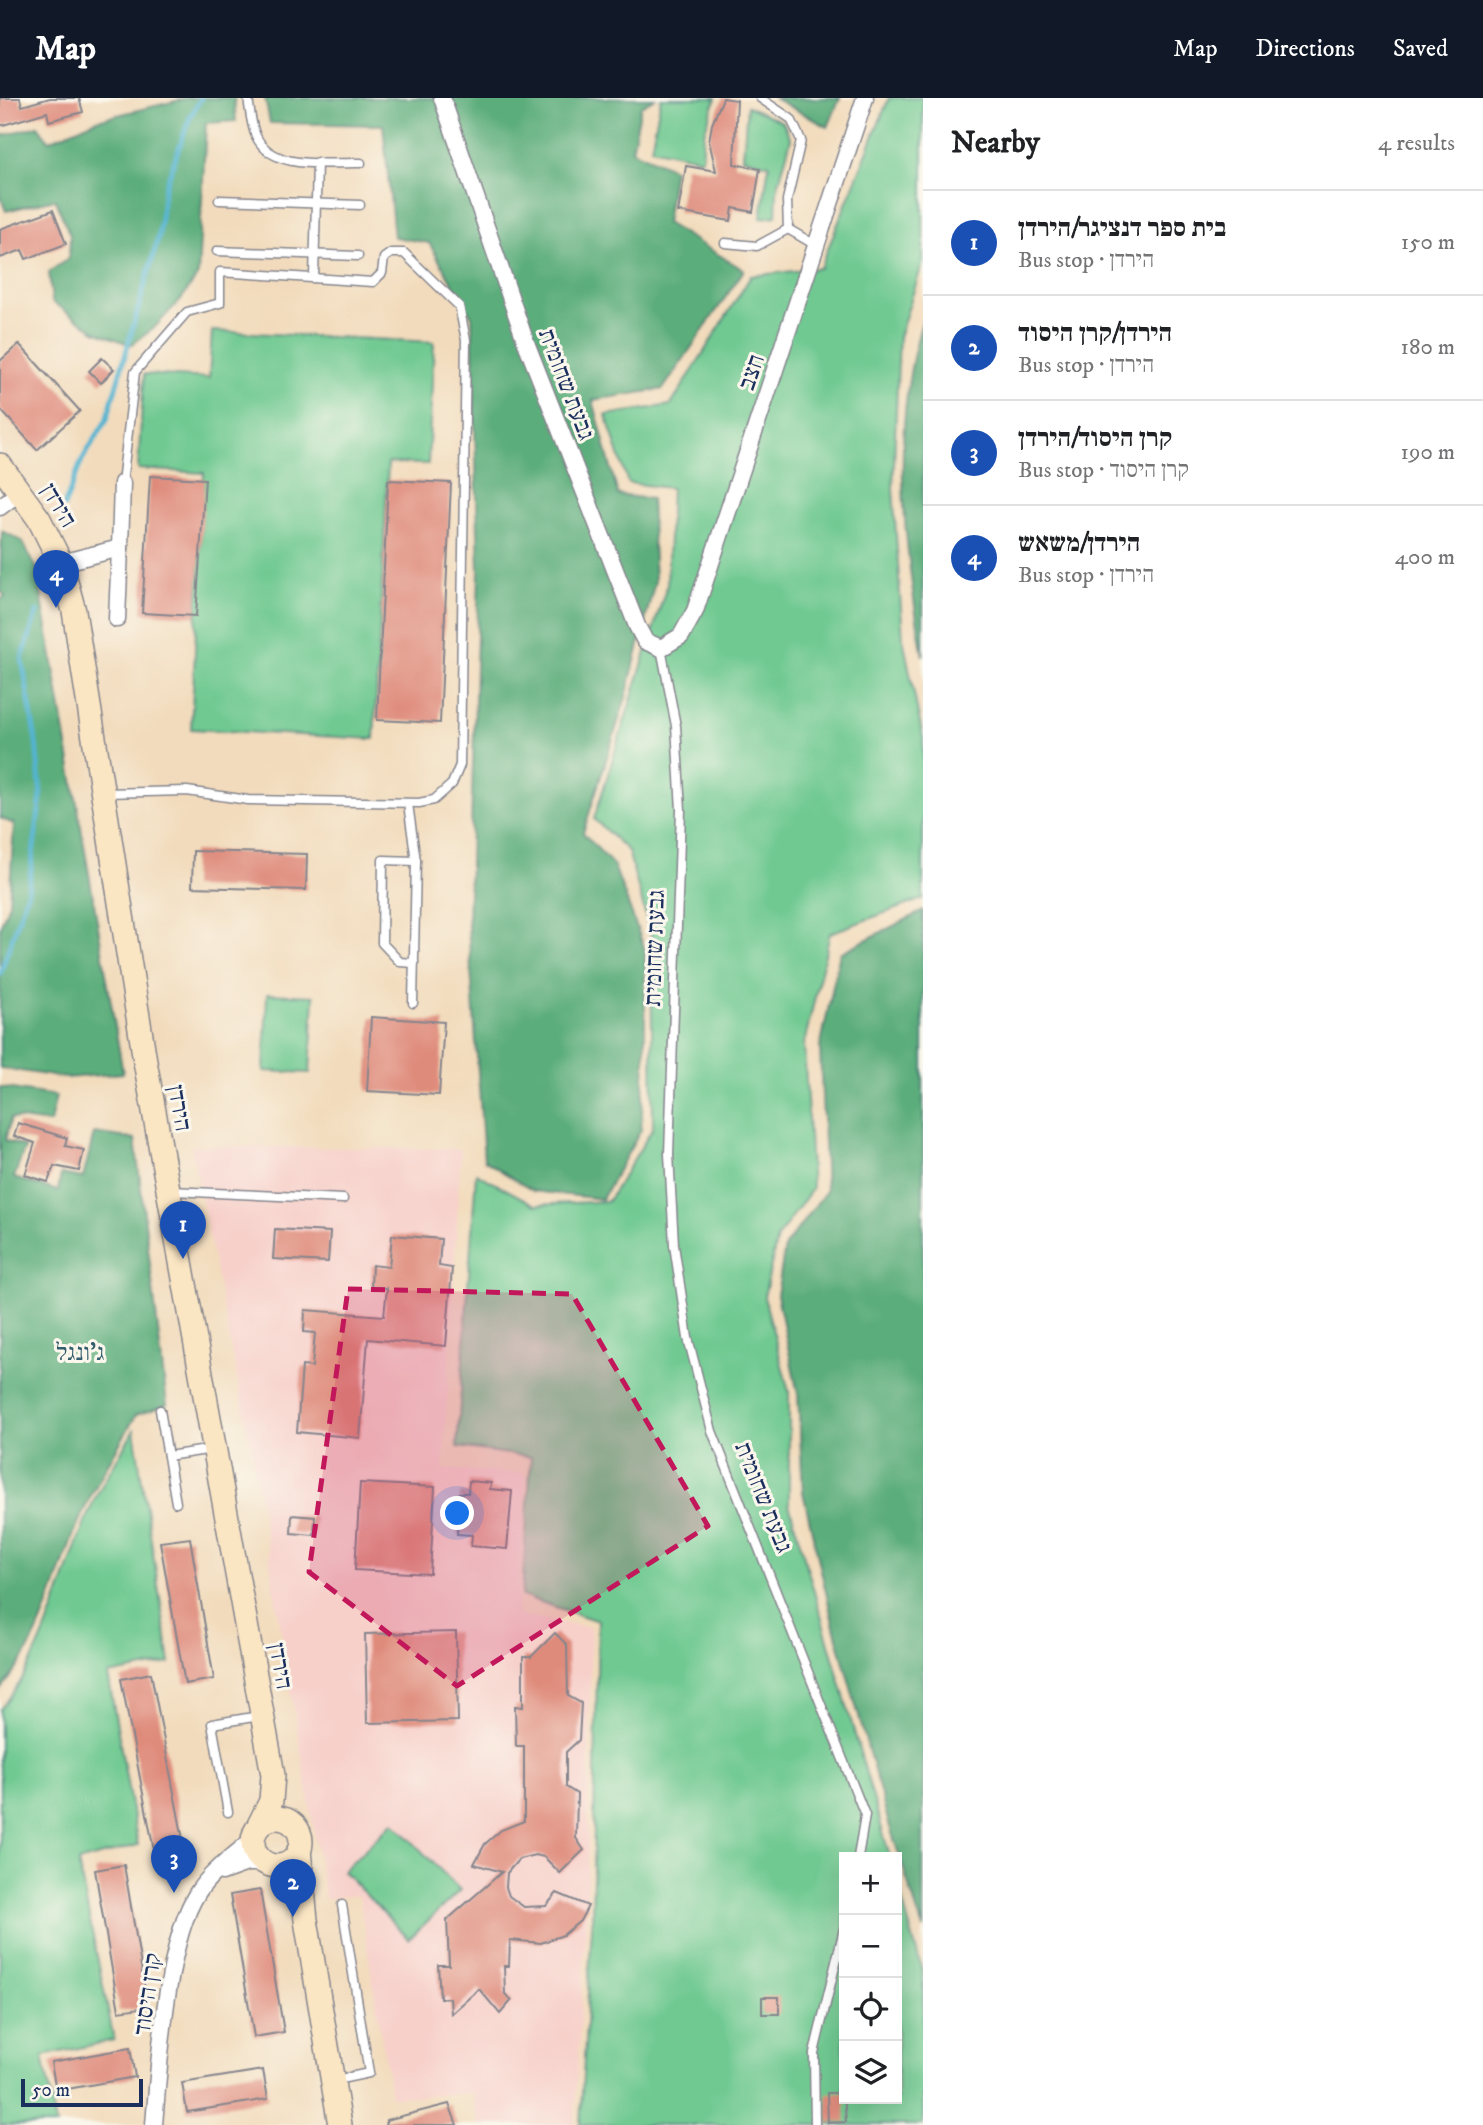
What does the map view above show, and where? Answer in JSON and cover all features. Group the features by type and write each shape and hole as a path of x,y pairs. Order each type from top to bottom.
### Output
{"street":[{"name":"גבעת שחומית","path":"442,98 525,340 637,626 645,641 661,648"},
{"name":"חצב","path":"661,648 681,636 695,611 865,98"},
{"name":"הירדן","path":"0,466 21,491 61,563 82,647 145,1061 273,1775 271,1801 256,1833"},
{"path":"117,619 122,483"},
{"path":"0,507 21,491"},
{"path":"61,563 120,548"},
{"name":"הירדן","path":"273,1775 295,1826"},
{"path":"306,1920 292,1885 254,1851 256,1833 274,1818 295,1826 299,1834 306,1920 340,2125"},
{"name":"קרן היסוד","path":"155,2125 172,1977 181,1931 199,1890 256,1833"},
{"path":"211,1878 233,1866 289,1863 299,1850"}],"lane":[{"path":"248,98 255,134 265,149 284,160 361,163"},
{"path":"760,98 791,119 800,140 787,200 788,229"},
{"path":"314,278 317,162"},
{"path":"219,200 360,205"},
{"path":"725,243 757,246 788,229"},
{"path":"788,229 818,246"},
{"path":"218,251 358,256"},
{"path":"105,793 173,790 248,800 408,804 434,800 452,784 460,765 466,340 459,306 404,253 391,253 384,258 382,273 373,282 219,272 219,303 187,312 135,372 122,483"},
{"name":"גבעת שחומית","path":"661,648 676,726 681,810 669,1154 674,1245 688,1338 712,1431 865,1815 859,1852"},
{"path":"408,804 416,861 413,1003"},
{"path":"414,963 400,962 382,943 383,860 416,861"},
{"path":"168,1191 343,1199"},
{"path":"160,1410 176,1503"},
{"path":"168,1456 215,1448"},
{"path":"228,1812 212,1724 263,1715"},
{"path":"332,2081 369,2073 342,1905"},
{"path":"815,2125 814,2053 839,1950"}],"highlighted area":[{"path":"348,1289 572,1294 708,1526 457,1686 309,1572"}],"shaded area":[{"path":"191,1146 461,1149 443,1469 526,1474 517,1615 591,1627 587,1911 574,2125 479,2125 472,2093 391,2097 359,1895 325,1899 253,1459"}],"green space":[{"path":"188,98 234,98 236,121 206,123 198,275 182,298 154,328 131,345 95,331 52,302 49,272 69,258 70,235 55,199 6,211 0,196 0,136 38,126 49,141 97,120"},
{"path":"265,98 655,98 641,106 632,150 674,169 666,223 744,270 663,389 593,400 618,495 651,499 655,581 626,697 583,833 614,866 645,950 645,1062 641,1130 602,1199 533,1191 484,1160 468,925 479,571 472,317 429,243 394,237 383,125 270,123"},
{"path":"661,98 716,98 704,133 702,159 651,148"},
{"path":"774,98 840,98 828,127"},
{"path":"889,98 923,98 923,262 899,337 893,489 903,638 923,738 923,899 830,933 804,1044 812,1189 777,1238 764,1297 789,1392 789,1504 889,1852 839,1852 839,2104 902,2104 902,1900 923,1974 923,2125 580,2125 592,1926 598,1621 522,1596 531,1457 457,1447 476,1173 535,1205 608,1201 653,1128 651,935 628,851 594,819 667,585 671,488 628,483 606,415 671,405 751,276 820,268"},
{"path":"747,106 783,122 791,139 777,190 776,216 761,218 769,164 743,158"},
{"path":"923,319 923,656 906,530 903,444 912,360"},
{"path":"212,331 434,342 428,464 388,463 374,739 191,729 204,473 138,469 144,374 209,378"},
{"path":"2,531 22,541 37,569 123,1073 66,1078 0,1068 0,927 9,903 14,824 0,818 0,600 5,596 0,590"},
{"path":"923,911 923,1929 902,1864 902,1852 898,1852 889,1824 834,1627 803,1492 798,1394 777,1295 785,1246 826,1191 820,1048 840,953"},
{"path":"267,994 314,996 310,1073 264,1071"},
{"name":"ג'ונגל","path":"0,1087 56,1096 50,1123 11,1118 5,1140 25,1147 14,1178 58,1191 61,1174 83,1178 94,1133 135,1139 167,1405 136,1415 84,1510 29,1650 0,1690"},
{"path":"134,1430 170,1663 108,1675 138,1845 78,1862 114,2040 43,2056 56,2125 0,2125 0,1709 30,1665 53,1612 92,1505"},
{"path":"393,1822 460,1890 409,1939 343,1871"}],"building":[{"path":"0,98 20,98 22,106 50,98 79,98 83,112 49,121 47,112 0,126"},
{"path":"723,98 737,100 734,164 760,169 753,212 733,208 731,221 678,212 686,166 716,171 709,141 712,124"},
{"path":"53,210 66,244 26,259 22,250 0,258 0,229"},
{"path":"19,344 80,411 37,450 0,409 0,361"},
{"path":"102,358 114,369 101,383 89,371"},
{"path":"150,476 205,479 196,616 142,613"},
{"path":"388,480 451,483 440,723 377,720"},
{"path":"193,851 307,854 306,890 192,887"},
{"path":"371,1017 444,1022 439,1095 367,1091"},
{"path":"18,1123 67,1138 65,1146 84,1150 79,1171 54,1166 48,1182 25,1175 35,1143 14,1136"},
{"path":"275,1229 330,1232 328,1262 273,1259"},
{"path":"392,1235 441,1239 439,1266 452,1268 446,1346 368,1339 360,1438 297,1432 302,1366 312,1367 315,1333 304,1332 305,1310 384,1316 387,1288 371,1287 372,1265 389,1267"},
{"path":"469,1481 491,1483 490,1489 512,1491 507,1549 471,1546 472,1535 457,1534 460,1493 468,1493"},
{"path":"360,1483 435,1487 430,1574 355,1570"},
{"path":"292,1515 315,1517 314,1535 291,1533"},
{"path":"190,1538 214,1679 185,1684 160,1542"},
{"path":"456,1632 458,1721 367,1723 365,1634"},
{"path":"555,1633 567,1645 568,1696 581,1703 579,1740 566,1752 566,1787 577,1794 576,1838 584,1850 560,1873 544,1857 535,1855 519,1859 507,1873 506,1887 509,1896 524,1907 546,1906 557,1893 588,1906 580,1921 563,1935 541,1943 510,1940 509,1966 504,1966 505,1994 512,2000 500,2014 479,1989 451,2014 450,1998 440,1998 438,1965 449,1965 447,1920 502,1872 474,1864 485,1844 501,1830 524,1821 524,1746 516,1746 515,1706 523,1707 523,1657 531,1657"},
{"path":"151,1673 185,1850 155,1856 121,1679"},
{"path":"124,1865 148,2007 119,2011 95,1870"},
{"path":"260,1890 284,2032 254,2037 230,1895"},
{"path":"762,1997 779,1997 779,2014 762,2014"},
{"path":"130,2048 135,2077 56,2091 51,2062"},
{"path":"263,2070 268,2099 187,2112 182,2083"},
{"path":"827,2093 839,2093 839,2104 845,2104 846,2122 828,2123"},
{"path":"449,2104 457,2125 386,2125 386,2120"}],"waterway":[{"path":"64,506 82,460 107,419 159,235 164,190 190,117 201,98"},
{"path":"0,974 28,891 41,796 36,742 22,659 37,612"}],"place":[{"name":"הירדן/משאש","path":"56,608"},
{"name":"בית ספר דנציגר/הירדן","path":"183,1259"},
{"name":"קרן היסוד/הירדן","path":"174,1893"},
{"name":"הירדן/קרן היסוד","path":"293,1917"}]}
